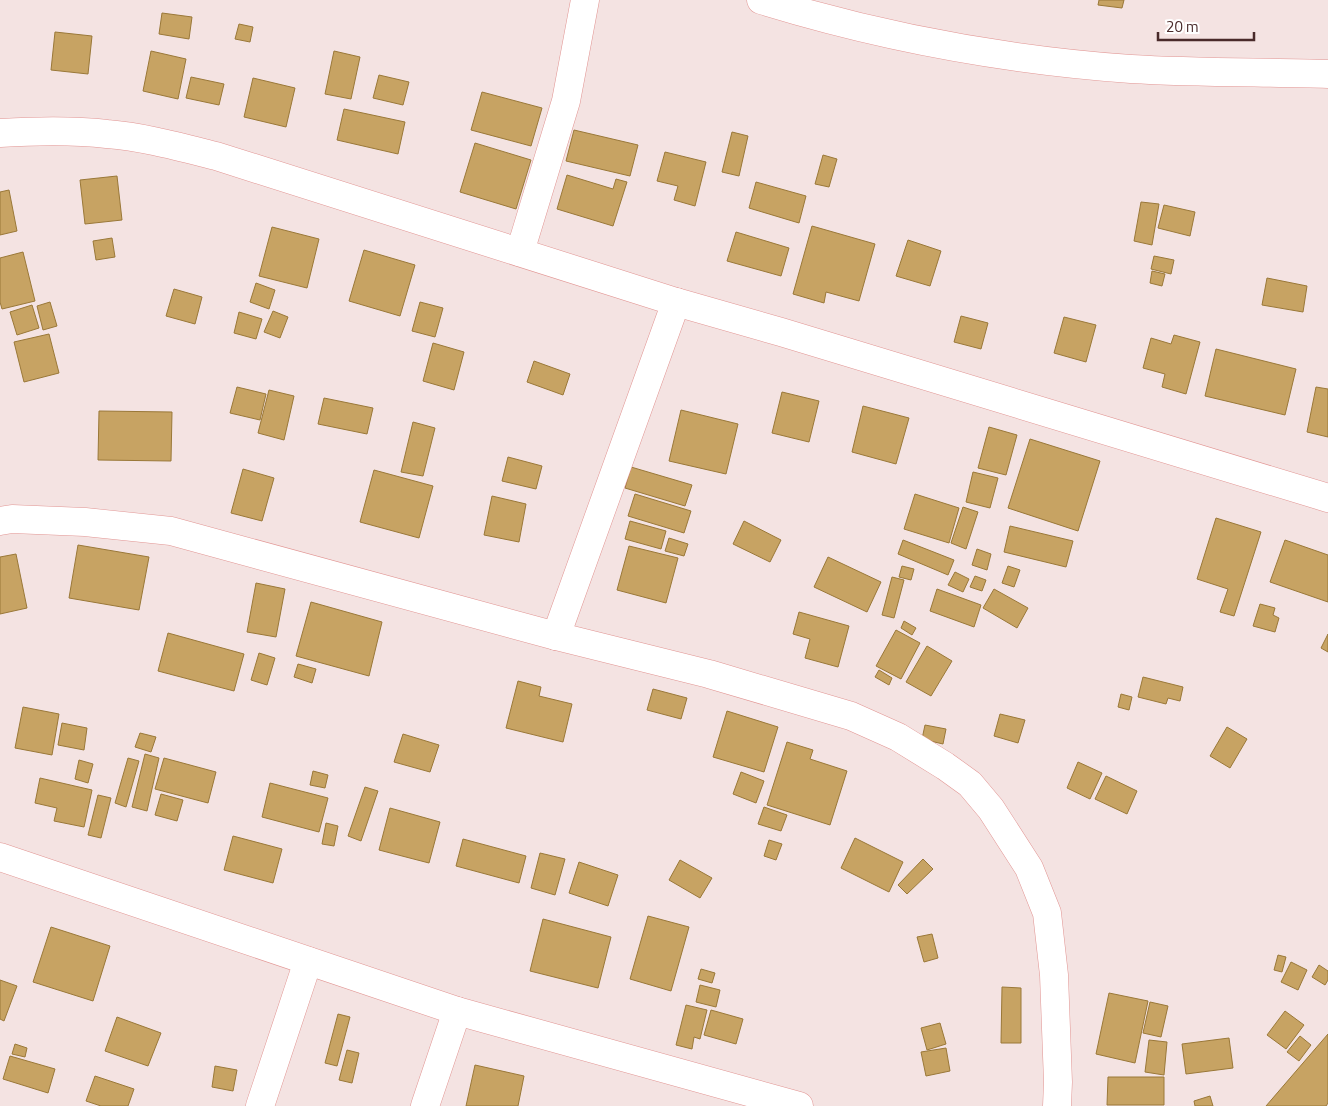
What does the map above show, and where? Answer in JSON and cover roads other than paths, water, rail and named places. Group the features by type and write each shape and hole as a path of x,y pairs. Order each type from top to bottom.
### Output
{"street":[{"path":"520,252 566,101 585,0"},
{"path":"760,0 881,33 996,55 1132,69 1328,74"},
{"path":"0,133 107,134 163,142 216,156 676,302 1328,498"},
{"path":"556,636 676,302"},
{"path":"0,521 12,519 85,522 171,531 556,636 709,674 851,716 898,737 946,766 970,784 991,809 1029,868 1046,913 1054,975 1058,1082 1056,1106"},
{"path":"0,857 457,1011 799,1106"},
{"path":"260,1106 308,960"},
{"path":"425,1106 457,1011"}]}
